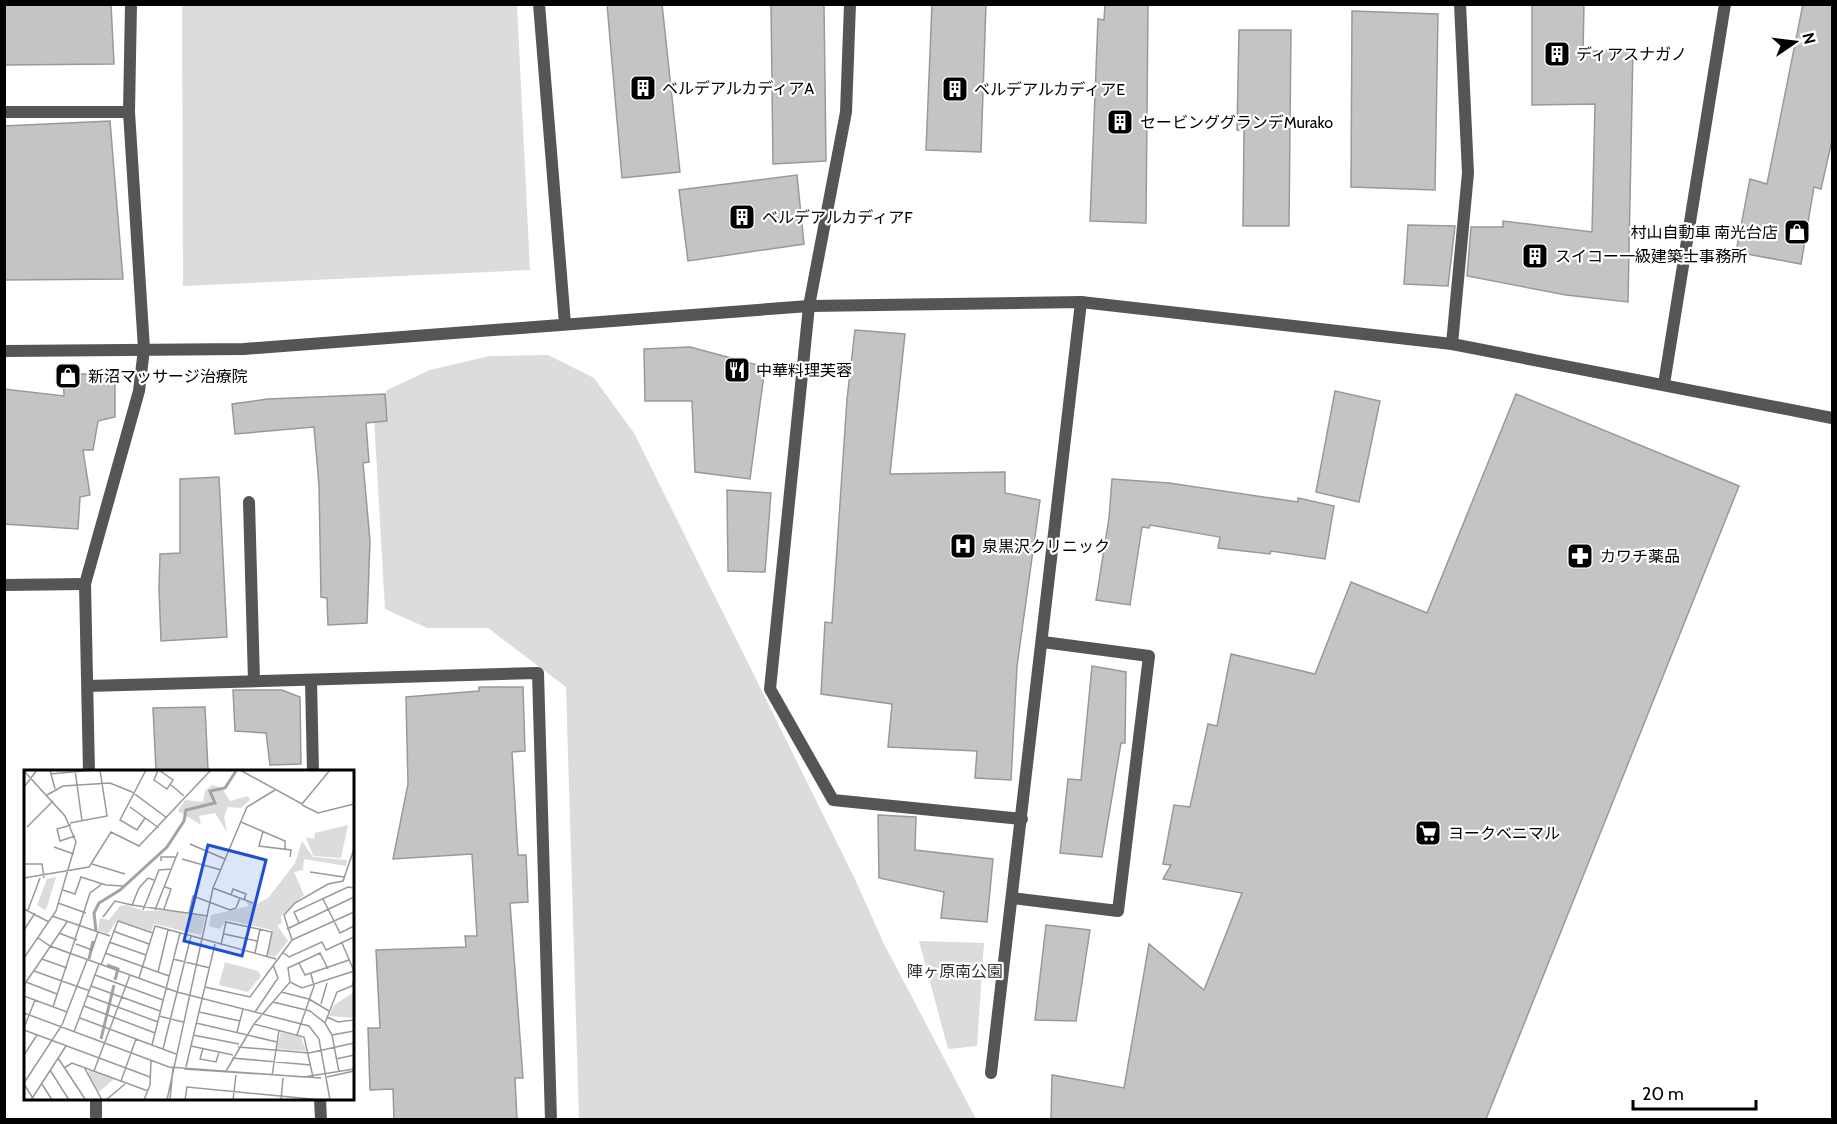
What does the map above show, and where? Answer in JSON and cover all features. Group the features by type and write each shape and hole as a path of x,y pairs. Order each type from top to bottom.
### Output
{"street":[{"path":"89,770 85,584 139,391 144,349 129,112 131,4"},
{"path":"539,4 565,324"},
{"path":"850,4 846,112 810,306 770,689 833,800 1022,819"},
{"path":"1452,345 1468,173 1460,4"},
{"path":"1664,384 1725,4"},
{"path":"4,112 129,112"},
{"path":"992,1072 1081,302"},
{"path":"4,351 244,348 810,306 1081,302 1452,345 1833,417"},
{"path":"249,502 254,681"},
{"path":"4,585 85,584"},
{"path":"1012,898 1118,911 1149,656 1043,642"},
{"path":"88,686 538,673 551,1119"},
{"path":"311,680 313,770"},
{"path":"96,1100 96,1119"},
{"path":"320,1100 321,1119"}],"green space":[{"path":"182,5 517,5 530,270 183,286"},
{"path":"548,355 594,378 634,433 854,877 884,944 976,1119 579,1119 566,687 488,628 427,628 385,609 374,418 387,390 430,370 489,356"},
{"name":"陣ヶ原南公園","path":"919,941 984,943 977,1046 948,1049"}],"building":[{"path":"4,4 111,4 114,64 4,65"},
{"name":"ベルデアルカディアA","path":"607,4 662,4 680,172 622,178"},
{"path":"771,4 824,4 826,161 773,164"},
{"name":"ベルデアルカディアE","path":"932,4 986,4 981,152 926,150"},
{"name":"セービンググランデMurako","path":"1105,4 1148,4 1146,223 1090,221 1098,19 1104,20"},
{"path":"1532,4 1584,4 1583,52 1633,48 1628,302 1566,295 1467,276 1471,227 1503,227 1503,221 1592,232 1595,104 1532,105"},
{"path":"1803,4 1833,4 1833,136 1821,189 1814,187 1801,264 1736,252 1750,179 1767,184"},
{"path":"1352,11 1438,14 1435,190 1351,187"},
{"path":"1239,30 1291,30 1289,226 1243,226 1244,130 1237,130"},
{"path":"110,121 123,279 4,280 4,126"},
{"name":"ベルデアルカディアF","path":"797,175 804,244 688,261 679,190"},
{"path":"1408,225 1455,226 1448,286 1404,284"},
{"path":"855,330 905,334 890,474 1005,472 1005,493 1040,500 1017,666 1011,780 975,778 977,751 888,747 892,704 821,694 825,622 832,623 847,399"},
{"path":"690,347 765,367 750,479 695,472 692,401 645,401 644,349"},
{"path":"63,374 115,374 115,417 98,421 93,450 83,450 90,495 80,497 78,529 4,524 4,389 64,396"},
{"path":"1335,391 1380,401 1359,502 1316,492"},
{"path":"385,394 387,421 366,423 369,462 363,463 370,541 367,623 328,625 327,598 321,597 319,485 314,427 235,434 232,404 268,399"},
{"path":"1516,394 1739,486 1486,1119 1051,1119 1052,1075 1124,1088 1149,944 1204,990 1242,893 1163,879 1171,865 1163,864 1174,805 1190,807 1208,724 1217,726 1231,654 1315,674 1351,582 1427,613"},
{"path":"219,477 227,637 161,641 160,554 180,553 180,479"},
{"path":"1112,479 1169,483 1298,502 1298,498 1334,506 1325,559 1271,551 1270,554 1218,548 1220,537 1150,525 1149,528 1142,527 1130,605 1096,600 1109,518"},
{"path":"727,490 771,493 765,572 728,571"},
{"path":"1092,666 1126,672 1125,743 1121,743 1102,857 1060,853 1068,779 1081,780"},
{"path":"479,687 523,687 525,751 512,752 518,855 526,855 528,902 510,903 523,1078 515,1078 517,1119 394,1119 393,1089 370,1090 368,1028 380,1028 376,950 466,947 465,936 477,936 472,854 393,859 408,784 406,697 479,691"},
{"path":"233,690 282,690 300,697 301,764 270,765 266,733 235,731"},
{"path":"205,707 208,770 156,770 153,708"},
{"path":"878,815 916,817 915,850 993,859 987,922 941,918 944,892 879,878"},
{"path":"1046,925 1090,930 1076,1021 1035,1020"}],"place":[{"name":"ディアスナガノ","path":"1557,54"},
{"name":"ベルデアルカディアA","path":"643,88"},
{"name":"ベルデアルカディアE","path":"955,89"},
{"name":"セービンググランデMurako","path":"1120,122"},
{"name":"ベルデアルカディアF","path":"742,217"},
{"name":"村山自動車 南光台店","path":"1797,232"},
{"name":"スイコー一級建築士事務所","path":"1535,256"},
{"name":"中華料理芙蓉","path":"737,370"},
{"name":"新沼マッサージ治療院","path":"68,376"},
{"name":"泉黒沢クリニック","path":"963,546"},
{"name":"カワチ薬品","path":"1580,556"},
{"name":"ヨークベニマル","path":"1428,833"}]}
